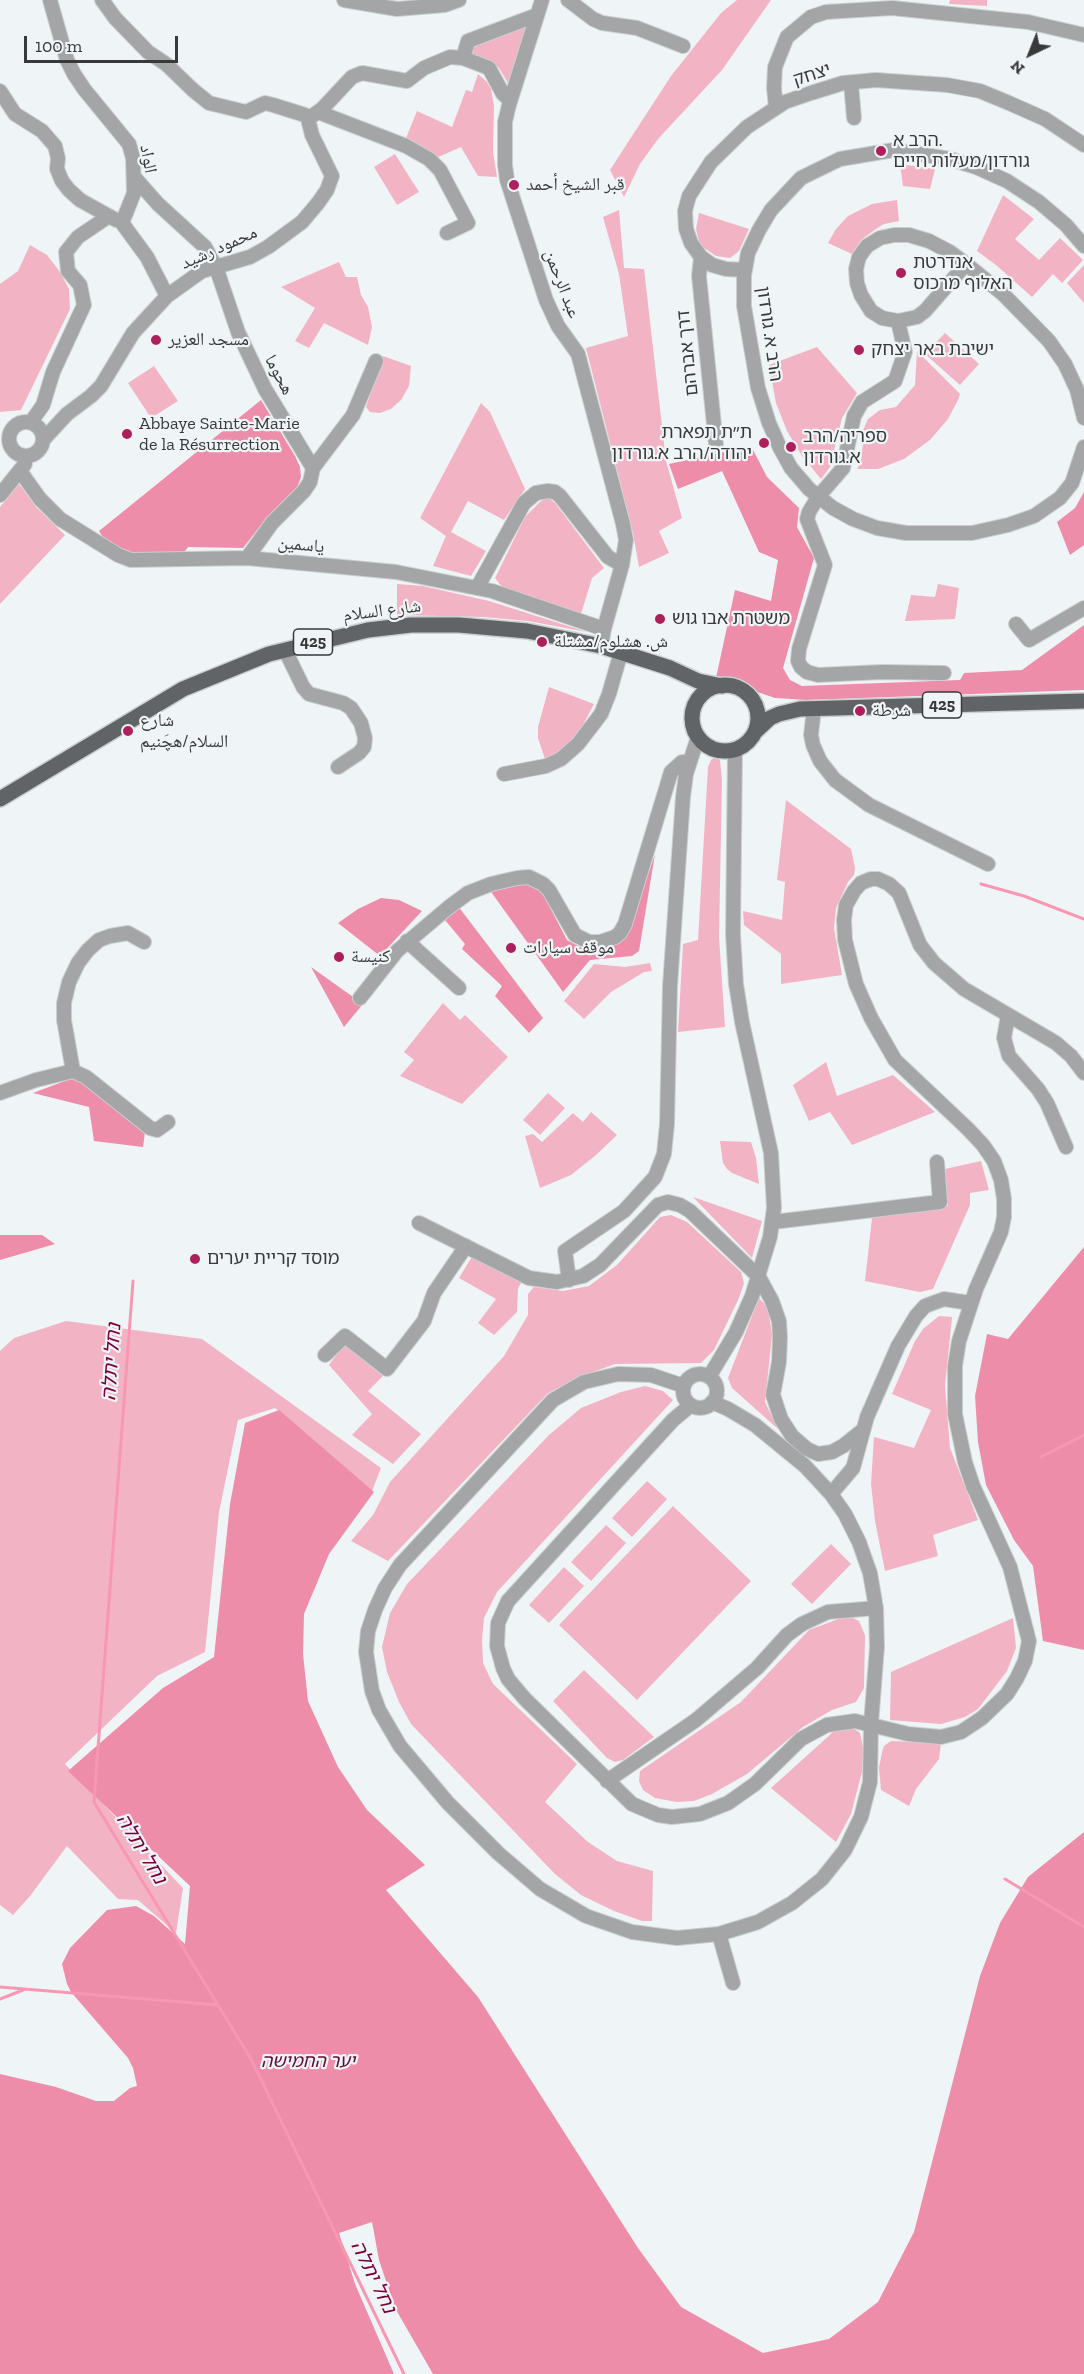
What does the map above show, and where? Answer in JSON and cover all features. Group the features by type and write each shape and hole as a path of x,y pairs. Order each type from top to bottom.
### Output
{"main road":[{"name":"شارع السلام","path":"0,800 183,689 236,666 285,650 368,630 432,625 504,628 552,635 601,646 659,665 698,681 722,686"},
{"name":"شارع السلام","path":"659,665 676,674 687,686 694,708"},
{"name":"425","path":"722,686 731,686 772,707 807,709 1084,701"},
{"path":"694,708 705,692 722,686"},
{"path":"747,694 758,711 756,731"},
{"name":"425","path":"694,708 692,718 698,737"},
{"name":"425","path":"735,750 744,746 770,718 807,709"},
{"path":"698,737 714,750 735,750"}],"street":[{"name":"الواد","path":"50,0 67,60 84,89 129,144 135,178 134,193 122,223"},
{"path":"102,0 115,18 148,52 166,64 210,103 246,112 265,103 406,146 429,159 440,170 468,223 447,232"},
{"path":"344,0 397,9 435,6 459,0"},
{"name":"عبد الرحمن","path":"542,0 510,100 505,133 505,165 507,180 553,316 578,354 623,524 626,540 622,566 601,646"},
{"path":"568,0 593,19 616,26 637,28 683,46"},
{"path":"776,108 774,88 780,49 787,37 810,17 826,12 892,8 1028,22 1084,34"},
{"path":"464,58 468,41 537,15"},
{"path":"313,116 352,77 362,73 407,81 424,68 450,57 464,58 489,68 502,93 510,100"},
{"name":"יצחק","path":"701,257 691,243 686,229 685,211 689,196 700,176 726,146 747,127 776,108 811,93 851,83 876,80 947,85 980,91 1045,119 1084,146"},
{"path":"851,83 854,118"},
{"path":"0,91 15,114 42,131 55,146 58,158 57,169 69,190 80,200 122,223 147,257 167,296"},
{"name":"محمود رشيد","path":"0,424 28,424 56,420 67,414 101,386 133,333 167,296 194,276 250,257 302,222 327,190 332,176 312,135 313,116"},
{"name":"הרב א. גורדון","path":"1084,246 1066,225 1039,202 1007,181 976,167 950,159 894,150 840,159 801,178 771,210 748,253 744,306 755,372 769,423 791,468 808,489 833,508 877,528 906,533 972,533 1008,525 1034,516 1049,507 1072,483 1084,447"},
{"name":"هحوما","path":"135,178 158,204 205,247 216,267 238,332 257,372 313,468"},
{"path":"2,493 10,473 7,442 11,430 28,424 43,405 53,372 84,305 80,285 68,271 66,252 78,237 109,216"},
{"path":"966,264 917,318 898,321 882,318 871,311 861,295 856,269 859,257 867,246 880,238 894,235 909,236 929,242 966,264 1003,294 1049,341 1065,364 1077,390 1084,418"},
{"path":"701,257 712,265 726,269 745,270"},
{"name":"דרך אברהם","path":"701,257 699,276 716,445"},
{"path":"898,321 905,352 895,381 862,402 854,416 843,468 808,512 807,519 825,565 799,649 798,661 807,672 818,675 882,672 944,673"},
{"path":"247,558 272,523 310,482 313,468 353,415 376,361"},
{"name":"محمود رشيد","path":"43,440 67,414"},
{"path":"2,493 42,446 40,429 28,424"},
{"path":"7,442 24,456 34,454"},
{"name":"ياسمين","path":"20,471 40,499 60,519 118,555 131,560 247,558 396,572 492,591 604,629"},
{"path":"477,588 524,503 536,493 548,491 560,496 608,557 622,566"},
{"path":"1016,624 1029,640 1084,608"},
{"path":"285,650 303,687 309,694 343,703 351,708 361,723 365,738 364,747 338,767"},
{"path":"504,774 546,766 561,759 578,744 601,714 621,652"},
{"path":"807,709 813,745 820,761 835,780 869,805 988,864"},
{"path":"569,1280 565,1251 624,1211 655,1177 664,1154 667,1131 671,977 683,796 698,737"},
{"path":"709,1377 736,1332 759,1277 773,1222 775,1193 773,1166 736,984 733,934 735,750"},
{"path":"360,998 384,965 407,941 468,893 491,884 529,877 549,890 575,935 589,942 600,942 615,937 625,924 671,772 682,762 690,762"},
{"path":"691,1405 673,1420 516,1591 502,1612 498,1623 497,1646 502,1668 525,1699 632,1804 645,1811 672,1817 700,1815 728,1803 742,1794 801,1739 814,1731 840,1722 855,1721 941,1737 961,1732 982,1718 1007,1694 1025,1661 1029,1641 1010,1568 973,1486 959,1438 954,1406 955,1366 959,1341 970,1303 1001,1232 1004,1217 1001,1180 994,1161 983,1145 968,1128 907,1074 880,1037 856,984 845,940 846,905 854,891 861,883 871,879 878,879 889,884 899,894 920,945 934,963 964,989 1056,1043 1071,1056 1084,1073"},
{"path":"73,1071 64,1020 64,1003 69,982 78,963 99,940 110,936 128,933 144,942"},
{"path":"407,941 459,988"},
{"path":"1008,1015 1004,1038 1010,1056 1047,1103 1066,1147"},
{"path":"0,1093 36,1080 73,1071 86,1077 150,1128 157,1130 168,1122"},
{"path":"773,1222 940,1202 937,1162"},
{"path":"419,1223 529,1278 548,1281 569,1280 583,1276 600,1265 655,1208 668,1202 680,1205 690,1211 759,1277 772,1301 779,1321 779,1362 773,1395 781,1419 792,1436 807,1449 818,1454 832,1452 863,1430"},
{"path":"325,1355 345,1336 387,1369 424,1321 434,1293 466,1246"},
{"path":"831,1494 853,1468 867,1417 897,1346 916,1316 925,1306 944,1299 970,1303"},
{"path":"684,1386 651,1375 618,1374 584,1382 553,1400 400,1565 385,1588 375,1610 367,1641 367,1672 379,1710 394,1737 413,1764 479,1834 540,1888 586,1916 632,1932 677,1938 719,1934 758,1922 792,1904 822,1879 845,1850 861,1817 870,1782 871,1724 877,1647 876,1608 870,1573 859,1542 845,1514 831,1494 805,1466 772,1438 728,1409 712,1402"},
{"path":"702,1374 709,1377 716,1388 716,1395 712,1402 703,1407 691,1405 684,1396 684,1386 694,1375 702,1374"},
{"path":"607,1781 696,1720 758,1668 787,1635 802,1624 828,1612 876,1608"},
{"path":"719,1934 733,1983"}],"shaded area":[{"path":"737,0 771,0 722,70 658,139 640,164 624,197 610,170 671,76 721,13"},
{"path":"950,0 987,0 987,6 949,4"},
{"path":"526,26 508,83 499,68 490,60 469,55 475,42"},
{"path":"478,74 491,89 494,106 493,152 497,177 478,176 461,147 436,158 406,138 417,111 452,127 466,90 472,92"},
{"path":"395,154 419,192 397,205 374,167"},
{"path":"900,164 935,169 930,189 903,186"},
{"path":"1003,195 1034,219 1015,239 1039,260 1060,238 1083,260 1062,283 1053,274 1032,297 977,251"},
{"path":"897,200 899,221 884,224 876,229 861,240 852,254 828,243 836,229 848,216 872,204"},
{"path":"619,210 624,268 644,269 666,461 682,518 659,531 669,553 639,567 633,533 586,348 628,336 619,274 603,217"},
{"path":"699,213 749,229 739,251 730,258 716,256 700,245 696,229"},
{"path":"30,245 47,255 60,272 69,289 70,309 21,410 0,412 0,284 18,271"},
{"path":"339,262 346,277 357,277 361,295 368,307 372,327 368,345 324,323 309,348 295,341 315,308 281,287"},
{"path":"1084,265 1084,303 1067,283"},
{"path":"945,333 979,364 960,385 925,354"},
{"path":"817,347 857,393 842,418 830,467 821,479 802,456 787,431 776,403 769,365"},
{"path":"917,351 960,394 958,400 948,419 930,440 904,459 878,469 857,469 861,462 863,443 861,435 868,419 880,410 896,407 915,385"},
{"path":"383,356 411,366 409,386 401,400 391,409 380,413 370,412 366,407"},
{"path":"154,366 178,401 151,418 128,383"},
{"path":"481,403 490,412 525,489 504,520 468,501 451,532 486,551 471,576 433,566 446,536 420,518"},
{"path":"19,484 37,508 65,535 0,604 0,507"},
{"path":"549,498 604,568 592,578 581,614 502,587 495,578 525,517 541,501"},
{"path":"397,584 423,586 489,601 587,632 528,621 484,617 397,615"},
{"path":"938,584 959,588 955,619 905,621 911,595 935,597"},
{"path":"549,687 594,704 581,729 560,752 545,759 538,738 538,727"},
{"path":"715,757 720,760 722,780 719,937 725,1027 678,1032 683,944 698,940 708,767"},
{"path":"786,800 851,849 855,868 854,875 848,882 836,908 834,928 842,975 781,984 781,954 744,925 743,911 782,920 785,882 777,880"},
{"path":"650,963 652,971 644,972 611,992 584,1019 564,1001 594,964 625,967"},
{"path":"443,1003 460,1020 465,1015 508,1057 462,1104 400,1076 414,1060 404,1052"},
{"path":"826,1062 837,1096 893,1075 935,1112 852,1145 830,1112 809,1121 793,1085"},
{"path":"548,1093 565,1108 540,1135 523,1120"},
{"path":"591,1112 617,1135 571,1175 540,1188 525,1136 533,1134 542,1142 573,1113 583,1122"},
{"path":"720,1141 751,1142 756,1158 759,1184 727,1169 723,1163"},
{"path":"981,1161 989,1190 970,1193 970,1205 933,1289 920,1292 865,1281 872,1218 948,1206 945,1169"},
{"path":"693,1197 762,1221 752,1258"},
{"path":"671,1215 687,1222 741,1272 744,1283 739,1298 714,1350 701,1363 615,1364 582,1376 548,1393 388,1561 351,1541 373,1515 390,1482 504,1356 528,1315 528,1294 534,1287 563,1291 589,1286 617,1265 660,1217"},
{"path":"473,1255 522,1282 518,1288 517,1312 494,1335 478,1323 496,1299 459,1278"},
{"path":"759,1298 768,1308 772,1335 765,1402 778,1429 732,1388 728,1378"},
{"path":"939,1316 952,1317 945,1386 950,1448 978,1520 933,1535 938,1556 885,1571 875,1521 871,1484 874,1437 914,1448 931,1410 892,1394 915,1341 923,1329"},
{"path":"66,1321 202,1339 381,1468 372,1491 275,1408 238,1420 219,1512 205,1652 157,1676 65,1764 183,1888 176,1933 138,1900 118,1899 67,1846 13,1915 0,1905 0,1351 14,1338"},
{"path":"344,1344 383,1376 368,1391 421,1434 393,1464 352,1435 372,1414 329,1365"},
{"path":"645,1386 663,1391 673,1400 497,1592 484,1618 482,1640 483,1663 493,1684 577,1764 545,1802 588,1842 617,1861 653,1871 652,1921 642,1921 614,1911 581,1895 555,1874 411,1724 387,1672 382,1647 390,1613 407,1584 549,1435 581,1408 621,1392"},
{"path":"647,1481 667,1499 632,1537 612,1518"},
{"path":"673,1506 751,1581 637,1700 559,1625"},
{"path":"606,1525 626,1543 591,1581 571,1562"},
{"path":"831,1544 851,1564 812,1604 791,1584"},
{"path":"564,1567 584,1586 549,1623 529,1605"},
{"path":"851,1617 859,1621 865,1635 864,1688 856,1702 832,1710 803,1727 747,1774 712,1794 694,1801 677,1802 655,1798 643,1790 639,1781 640,1771 741,1702 809,1630 841,1618"},
{"path":"1013,1618 1016,1648 1007,1671 978,1709 965,1717 941,1724 890,1720 891,1672"},
{"path":"584,1670 654,1737 623,1760 615,1762 607,1758 553,1701"},
{"path":"853,1728 860,1733 863,1748 862,1772 851,1814 836,1842 771,1788 833,1732"},
{"path":"891,1741 941,1743 939,1759 916,1789 909,1806 881,1790 879,1768 882,1752 884,1746"}],"green space":[{"path":"261,400 295,456 301,477 297,488 265,520 243,548 188,547 183,554 133,556 122,552 104,539 99,531"},
{"path":"751,446 767,477 799,508 797,527 814,558 783,668 790,680 802,686 960,680 964,673 1022,670 1084,625 1084,690 807,700 775,698 716,678 735,590 771,601 778,560 759,552 722,471 678,489 669,464"},
{"path":"1084,492 1084,545 1070,555 1057,522 1075,508"},
{"path":"655,854 639,951 632,956 590,960 563,992 489,889 524,883 533,885 543,894 567,940 582,948 600,949 620,941 629,930"},
{"path":"381,898 399,900 422,911 380,956 338,923 358,909"},
{"path":"458,906 543,1018 529,1033 495,996 502,986 462,949 465,944 445,920"},
{"path":"311,967 363,1004 344,1027"},
{"path":"70,1079 78,1079 145,1132 143,1147 94,1141 89,1107 33,1093"},
{"path":"0,1235 42,1235 55,1244 0,1260"},
{"path":"1084,1247 1084,1650 1043,1641 1033,1566 1014,1540 986,1485 978,1442 975,1396 987,1334 1008,1339"},
{"name":"יער החמישה","path":"279,1410 374,1492 329,1554 304,1614 303,1654 308,1701 338,1767 367,1810 425,1865 386,1890 478,1997 638,2248 681,2307 763,2353 829,2339 878,2302 914,2232 980,1976 1000,1923 1028,1877 1084,1832 1084,2374 433,2374 395,2308 379,2260 372,2222 339,2233 355,2284 394,2374 0,2374 0,2074 56,2087 96,2101 114,2101 130,2088 137,2086 128,2058 71,1992 62,1964 70,1948 107,1910 136,1906 154,1916 185,1944 190,1886 68,1771 163,1688 214,1657 230,1504 245,1423"}],"waterway":[{"path":"981,884 1024,896 1084,919"},
{"name":"נחל יתלה","path":"133,1281 94,1802 251,2059 404,2374"},
{"path":"1041,1457 1084,1435"},
{"path":"1005,1879 1084,1927"},
{"path":"0,1987 218,2005"},
{"path":"0,1999 23,1990"}],"place":[{"name":"הרב א. גורדון/מעלות חיים","path":"881,151"},
{"name":"قبر الشيخ أحمد","path":"514,185"},
{"name":"אנדרטת האלוף מרכוס","path":"901,273"},
{"name":"مسجد العزير","path":"156,340"},
{"name":"ישיבת באר יצחק","path":"859,350"},
{"name":"Abbaye Sainte-Marie de la Résurrection","path":"127,434"},
{"name":"ת״ת תפארת יהודה/הרב א.גורדון","path":"764,443"},
{"name":"ספריה/הרב א.גורדון","path":"791,447"},
{"name":"משטרת אבו גוש","path":"660,619"},
{"name":"ش. هشلوم/مشتلة","path":"542,642"},
{"name":"شرطة","path":"860,711"},
{"name":"شارع السلام/هچَنيم","path":"128,731"},
{"name":"موقف سيارات","path":"511,948"},
{"name":"كنيسة","path":"339,957"},
{"name":"מוסד קריית יערים","path":"195,1259"}]}
